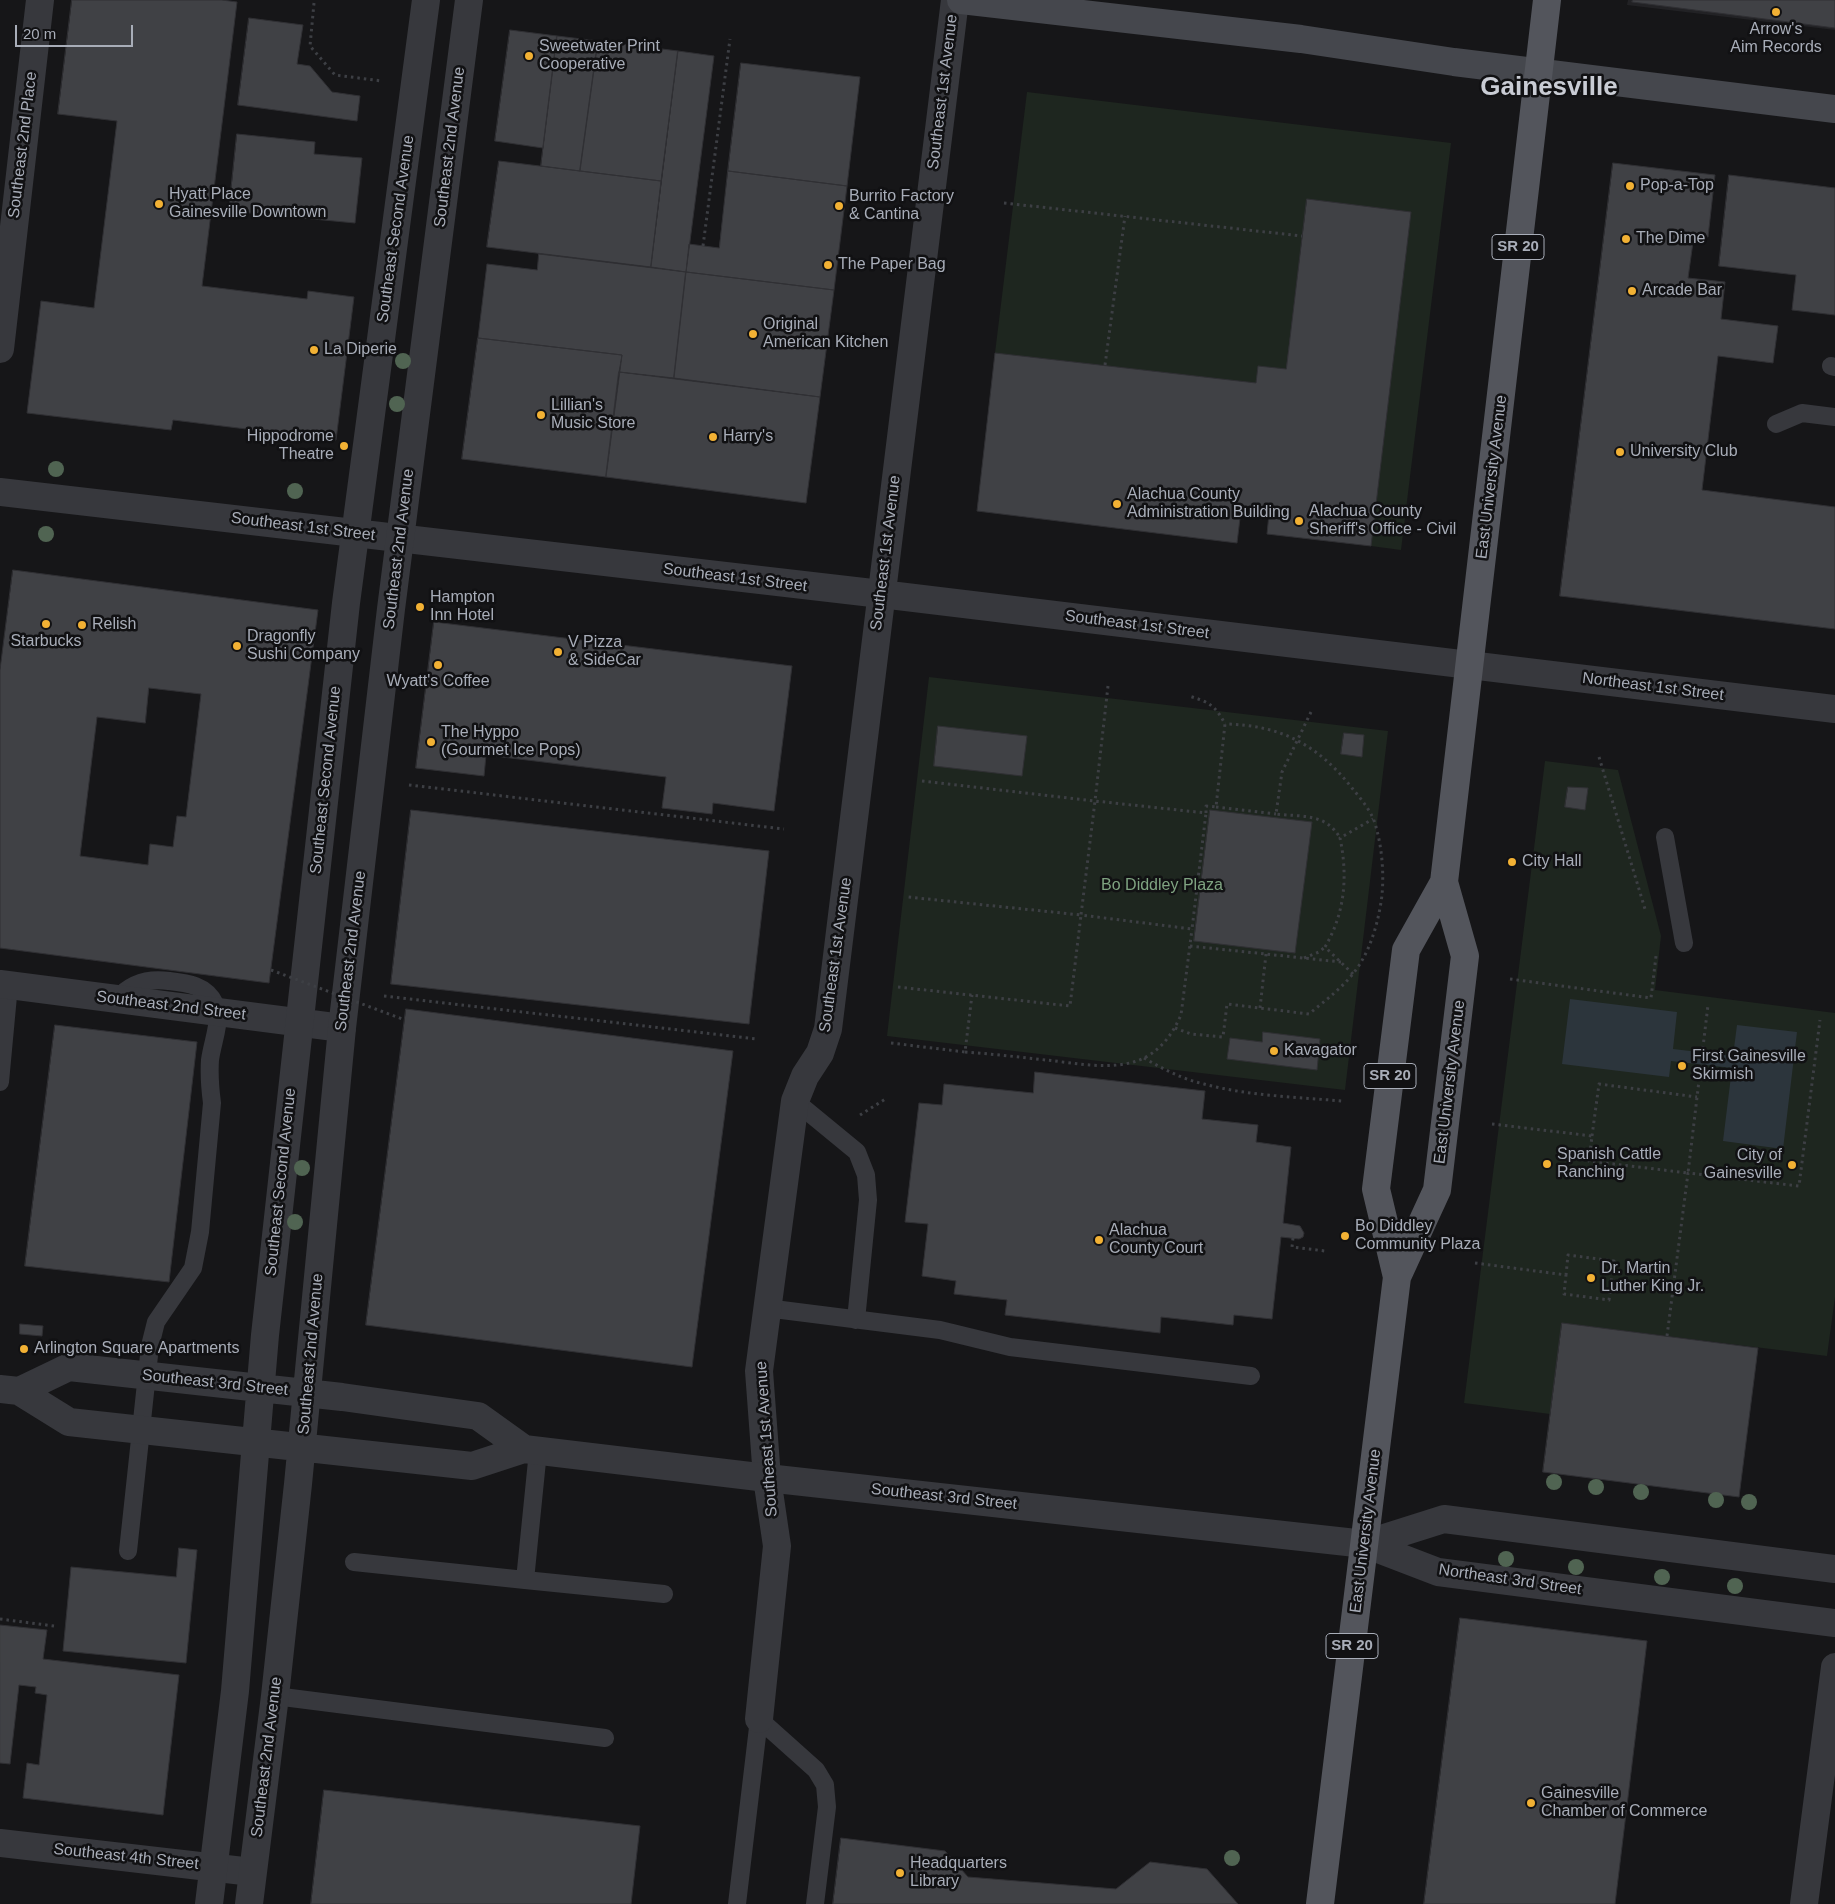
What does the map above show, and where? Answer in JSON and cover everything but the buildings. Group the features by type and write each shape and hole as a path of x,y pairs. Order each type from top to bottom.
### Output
{"main road":[{"path":"960,0 1301,40 1835,109"},
{"name":"East University Avenue","path":"1397,1277 1376,1189 1377,1179 1406,950 1444,882 1547,0"},
{"name":"East University Avenue","path":"1320,1904 1397,1277 1437,1190 1465,956 1444,882"}],"street":[{"name":"Southeast 2nd Place","path":"0,350 40,0"},
{"name":"Southeast Second Avenue","path":"255,1442 298,1023 355,533 426,0"},
{"name":"Southeast 2nd Avenue","path":"249,1904 275,1696 302,1447 342,1028 400,538 469,0"},
{"name":"Southeast 1st Avenue","path":"759,1719 777,1546 767,1478 759,1371 766,1308 794,1101 805,1076 820,1053 828,1029 955,0"},
{"name":"Southeast 1st Street","path":"0,492 881,594 1470,665"},
{"name":"Northeast 1st Street","path":"1470,665 1835,709"},
{"name":"Southeast 2nd Street","path":"5,985 342,1028"},
{"name":"Southeast 3rd Street","path":"10,1390 69,1367 307,1393 478,1416 531,1450"},
{"name":"Southeast 3rd Street","path":"10,1390 69,1422 472,1466 531,1450 1365,1544"},
{"path":"209,1904 235,1691 255,1442"},
{"path":"1365,1544 1444,1519 1835,1569"},
{"name":"Northeast 3rd Street","path":"1365,1544 1438,1572 1835,1623"},
{"path":"1804,1904 1835,1667"},
{"path":"235,1691 275,1696"},
{"name":"Southeast 4th Street","path":"0,1843 252,1872"}],"lane":[{"path":"1776,424 1802,413 1835,417"},
{"path":"1665,837 1684,942"},
{"path":"0,1082 5,985"},
{"path":"128,1551 150,1346 156,1322 193,1268 200,1232 212,1103 209,1083 210,1059 219,1013"},
{"path":"794,1101 857,1152 866,1175 868,1200 856,1320"},
{"path":"766,1308 940,1330 1010,1347 1251,1376"},
{"path":"525,1580 531,1450"},
{"path":"354,1562 664,1594"},
{"path":"275,1696 605,1738"},
{"path":"759,1719 816,1770 826,1785 827,1807 815,1904"},
{"name":"Southeast 1st Avenue","path":"737,1904 759,1719"}],"path":[{"path":"314,3 310,46 334,75 382,81"},
{"path":"703,246 730,40"},
{"path":"1004,203 1302,236"},
{"path":"1105,365 1124,216"},
{"path":"898,987 1070,1006 1108,686"},
{"path":"1189,696 1205,701 1213,706 1225,724 1216,807"},
{"path":"1276,814 1282,772 1311,712"},
{"path":"1175,1028 1191,1034 1223,1038 1228,1004 1309,1014 1337,992 1360,965 1372,939 1380,911 1383,883 1381,854 1376,826 1358,795 1336,768 1308,746 1277,731 1243,724 1225,724"},
{"path":"1599,757 1646,912"},
{"path":"922,781 1206,813"},
{"path":"409,786 784,829"},
{"path":"891,1043 1091,1064 1130,1063 1144,1058 1158,1048 1175,1028 1181,1015 1206,806 1325,820 1334,828 1340,838 1345,870 1342,906 1338,922 1325,947 1319,952 1302,958"},
{"path":"1340,838 1373,819"},
{"path":"908,897 1192,929"},
{"path":"1190,946 1341,962"},
{"path":"1325,947 1353,974"},
{"path":"1510,979 1651,998 1657,948"},
{"path":"1260,1008 1266,954"},
{"path":"271,970 405,1020"},
{"path":"966,1052 972,995"},
{"path":"384,996 757,1039"},
{"path":"1667,1336 1708,1005"},
{"path":"1697,1097 1599,1084 1588,1161 1799,1186 1820,1020"},
{"path":"1144,1058 1172,1074 1204,1084 1242,1091 1342,1102"},
{"path":"860,1116 887,1098"},
{"path":"1492,1124 1592,1136"},
{"path":"1293,1238 1292,1247 1325,1251"},
{"path":"1568,1255 1614,1261 1609,1300 1564,1294 1566,1275 1568,1255"},
{"path":"1475,1263 1566,1275"},
{"path":"0,1619 54,1626"}],"shaded area":[{"path":"1628,0 1835,0 1835,30 1627,5"},
{"path":"1570,999 1677,1012 1673,1049 1733,1056 1737,1025 1797,1032 1783,1149 1723,1141 1732,1068 1671,1061 1669,1077 1562,1064"}],"green space":[{"path":"1027,92 1451,143 1401,550 1371,546 1411,212 1307,199 1286,369 1258,366 1256,383 995,353"},
{"name":"Bo Diddley Plaza","path":"929,677 1388,731 1345,1090 887,1036"},
{"path":"1545,761 1618,770 1661,936 1655,990 1835,1013 1835,1297 1827,1356 1562,1323 1550,1414 1464,1403"}],"place":[{"name":"Arrow's Aim Records","path":"1776,12"},
{"name":"Sweetwater Print Cooperative","path":"529,56"},
{"name":"Pop-a-Top","path":"1630,186"},
{"name":"Hyatt Place Gainesville Downtown","path":"159,204"},
{"name":"Burrito Factory & Cantina","path":"839,206"},
{"name":"The Dime","path":"1626,239"},
{"name":"The Paper Bag","path":"828,265"},
{"name":"Arcade Bar","path":"1632,291"},
{"name":"Original American Kitchen","path":"753,334"},
{"name":"La Diperie","path":"314,350"},
{"name":"Lillian's Music Store","path":"541,415"},
{"name":"Harry's","path":"713,437"},
{"name":"Hippodrome Theatre","path":"344,446"},
{"name":"University Club","path":"1620,452"},
{"name":"Alachua County Administration Building","path":"1117,504"},
{"name":"Alachua County Sheriff's Office - Civil","path":"1299,521"},
{"name":"Hampton Inn Hotel","path":"420,607"},
{"name":"Starbucks","path":"46,624"},
{"name":"Relish","path":"82,625"},
{"name":"Dragonfly Sushi Company","path":"237,646"},
{"name":"V Pizza & SideCar","path":"558,652"},
{"name":"Wyatt's Coffee","path":"438,665"},
{"name":"The Hyppo (Gourmet Ice Pops)","path":"431,742"},
{"name":"City Hall","path":"1512,862"},
{"name":"Kavagator","path":"1274,1051"},
{"name":"First Gainesville Skirmish","path":"1682,1066"},
{"name":"Spanish Cattle Ranching","path":"1547,1164"},
{"name":"City of Gainesville","path":"1792,1165"},
{"name":"Bo Diddley Community Plaza","path":"1345,1236"},
{"name":"Alachua County Court","path":"1099,1240"},
{"name":"Dr. Martin Luther King Jr.","path":"1591,1278"},
{"name":"Arlington Square Apartments","path":"24,1349"},
{"name":"Gainesville Chamber of Commerce","path":"1531,1803"},
{"name":"Headquarters Library","path":"900,1873"}],"district":[{"name":"Gainesville","path":"1549,88"}]}
